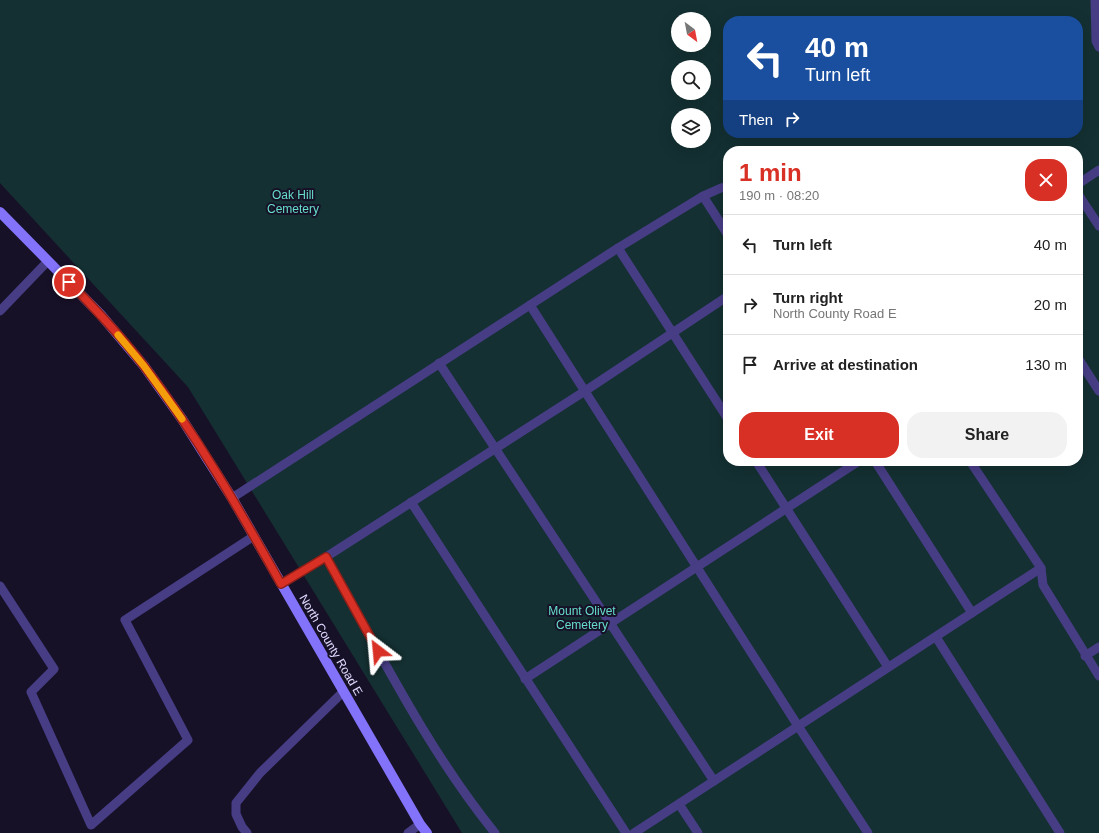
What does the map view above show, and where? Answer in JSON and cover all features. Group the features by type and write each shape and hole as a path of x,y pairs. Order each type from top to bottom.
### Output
{"main road":[{"name":"North County Road E","path":"0,212 101,315 144,366 182,419 232,498 343,692 420,824 427,833"}],"lane":[{"path":"1095,0 1096,41 1099,46"},
{"path":"1083,181 1099,170"},
{"path":"232,498 618,248 703,196 723,187"},
{"path":"703,196 723,227"},
{"path":"1083,202 1099,226"},
{"path":"618,248 723,411"},
{"path":"0,311 48,261"},
{"path":"281,584 326,557 585,391 723,299"},
{"path":"530,305 798,726 868,833"},
{"path":"439,363 714,781"},
{"path":"1083,366 1099,391"},
{"path":"759,466 888,667"},
{"path":"525,679 852,466"},
{"path":"878,466 972,613"},
{"path":"973,466 1041,568 1043,586 1099,676"},
{"path":"411,502 626,833"},
{"path":"0,586 54,669 31,692 91,825 188,740 125,620 254,536"},
{"path":"326,557 436,752 477,812 495,833"},
{"path":"634,833 1041,568"},
{"path":"936,637 1060,833"},
{"path":"1086,656 1099,647"},
{"path":"247,833 242,827 236,814 236,803 260,774 343,692"},
{"path":"679,804 698,833"},
{"path":"408,833 420,824"}],"green space":[{"name":"Mount Olivet Cemetery","path":"0,0 1099,0 1099,833 462,833 188,387 0,183"}],"slow traffic":[{"path":"118,335 144,366 182,419"}],"route":[{"path":"69,282 101,315 144,366 182,419 232,498 281,584 326,557 378,651"}],"park label":[{"name":"Oak Hill Cemetery","path":"293,202"}]}
